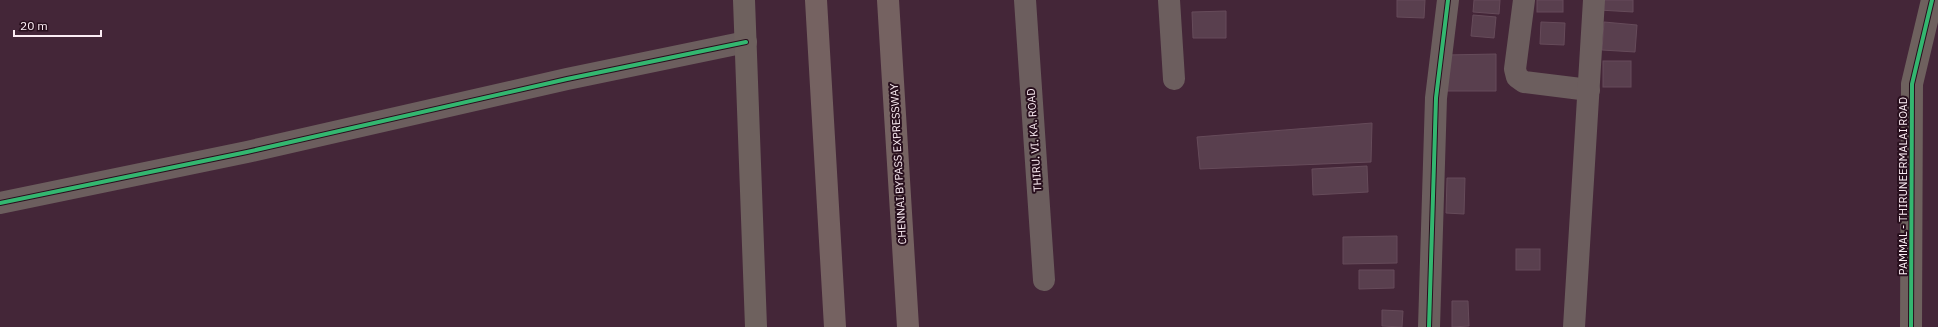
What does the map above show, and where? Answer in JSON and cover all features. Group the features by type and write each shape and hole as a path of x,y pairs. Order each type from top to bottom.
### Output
{"highway":[{"path":"816,0 835,327"},
{"name":"CHENNAI BYPASS EXPRESSWAY","path":"888,0 908,327"}],"street":[{"path":"744,0 756,327"},
{"name":"THIRU. VI. KA. ROAD","path":"1026,0 1044,280"},
{"path":"1169,0 1174,79"},
{"path":"1429,327 1436,98 1448,0"},
{"path":"1524,0 1515,69 1517,77 1524,82 1588,90"},
{"path":"1574,327 1594,0"},
{"name":"PAMMAL - THIRUNEERMALAI ROAD","path":"1912,327 1912,84 1932,0"},
{"path":"0,203 246,152 567,79 746,42"}],"building":[{"path":"1397,0 1425,0 1424,18 1397,17"},
{"path":"1474,0 1500,0 1499,14 1473,12"},
{"path":"1537,0 1563,0 1563,12 1537,12"},
{"path":"1600,0 1633,0 1633,12 1599,10"},
{"path":"1226,11 1226,38 1193,38 1192,12"},
{"path":"1473,15 1496,17 1494,38 1471,36"},
{"path":"1541,22 1565,23 1564,45 1540,44"},
{"path":"1604,22 1637,25 1635,52 1602,50"},
{"path":"1496,54 1496,91 1446,91 1446,55"},
{"path":"1603,61 1631,61 1631,87 1603,87"},
{"path":"1372,123 1371,162 1200,169 1197,137"},
{"path":"1367,166 1368,192 1313,195 1312,169"},
{"path":"1447,178 1465,178 1464,214 1446,213"},
{"path":"1397,236 1397,263 1343,264 1343,237"},
{"path":"1516,249 1540,249 1540,270 1516,270"},
{"path":"1359,270 1394,270 1394,288 1359,289"},
{"path":"1452,301 1468,301 1469,326 1452,327"},
{"path":"1382,310 1403,311 1402,327 1382,326"}],"cycle path":[{"path":"1429,327 1436,98 1448,0"},
{"path":"1911,327 1912,84 1932,0"},
{"path":"0,203 247,152 567,79 746,42"}]}
